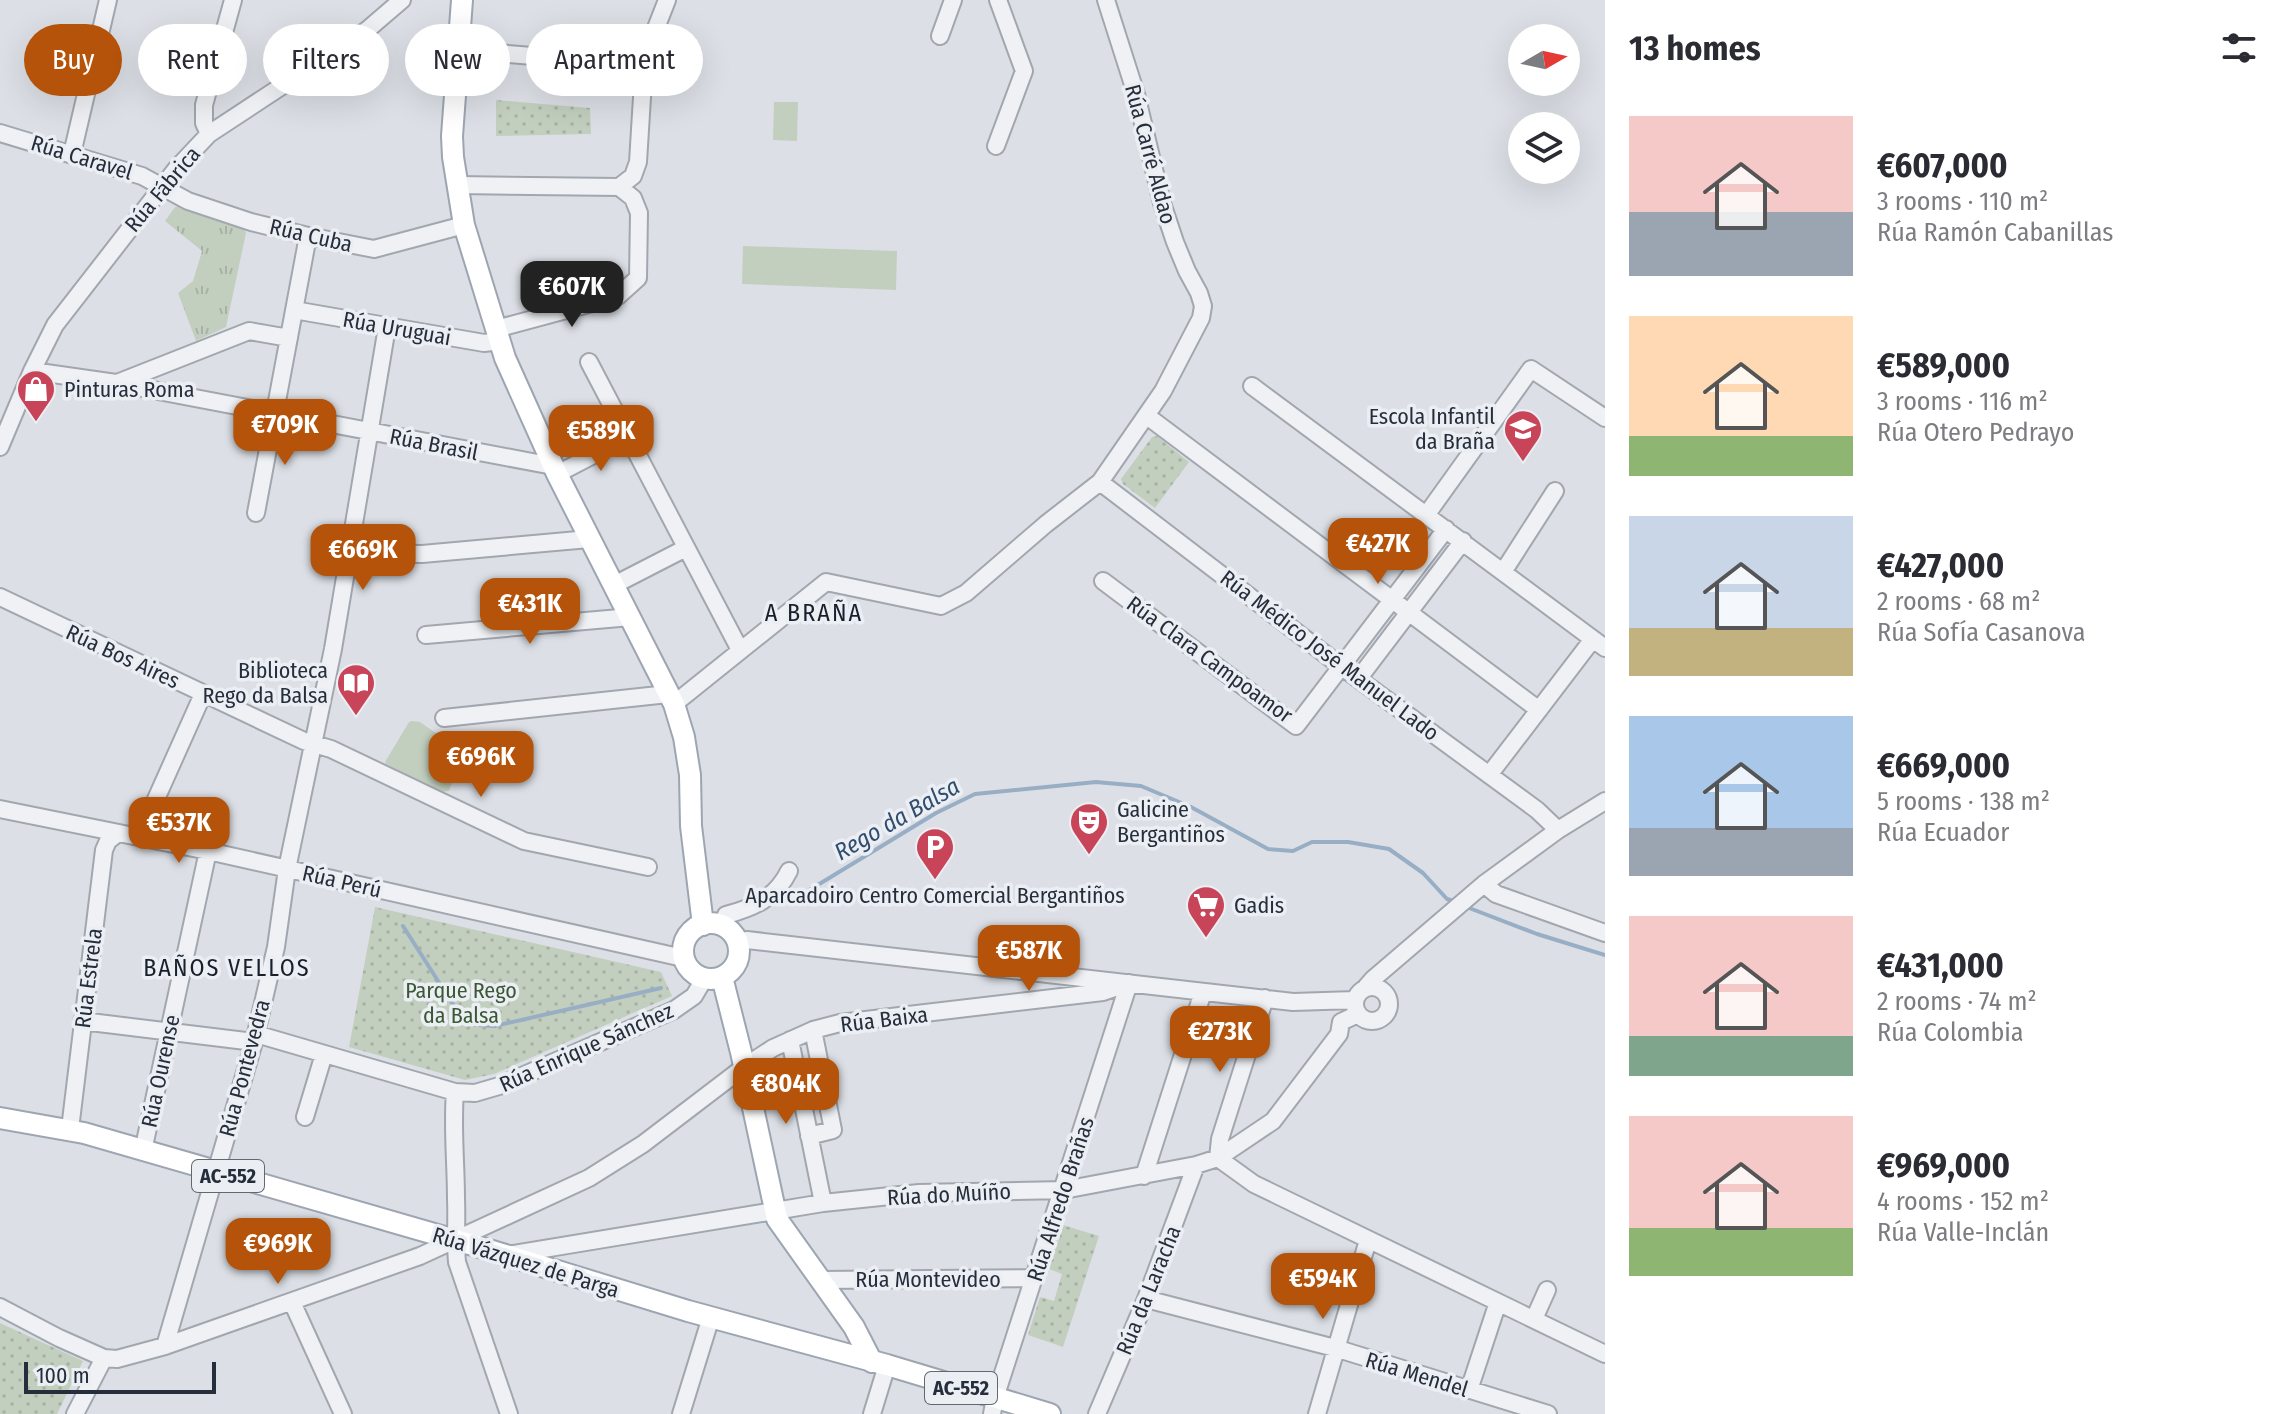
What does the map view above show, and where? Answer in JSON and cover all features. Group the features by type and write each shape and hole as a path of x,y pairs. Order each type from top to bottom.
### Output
{"main road":[{"path":"461,24 462,0"},
{"path":"455,96 452,136 464,225 505,358 555,470 671,699 684,737 690,775 691,826 712,925"},
{"path":"712,925 730,931 738,946 737,961 728,973 712,978 691,971 683,958 685,941 695,928 712,925"},
{"path":"712,978 729,1005 775,1212 781,1227 854,1327 868,1358 906,1363 917,1374"},
{"name":"Rúa Vázquez de Parga","path":"0,1118 70,1129 711,1317 868,1358 917,1374 994,1406 1050,1414"}],"street":[{"path":"72,154 108,0"},
{"path":"209,134 204,123 204,105 233,0"},
{"name":"Rúa Fábrica","path":"0,447 7,416 55,325 161,187 209,134 367,30 402,0"},
{"path":"658,24 667,0"},
{"path":"940,36 953,0"},
{"path":"996,146 1024,71 998,0"},
{"name":"Rúa Carré Aldao","path":"1106,0 1136,94 1169,225 1203,306 1201,318 1147,416"},
{"path":"457,185 619,187 633,176 638,162 642,96"},
{"name":"Rúa Caravel","path":"0,133 142,176 161,187"},
{"name":"Rúa Cuba","path":"161,187 188,201 251,222 374,249 464,225"},
{"name":"Rúa Uruguai","path":"294,310 484,343 498,335 618,296 638,278 639,213 633,198 619,187"},
{"path":"256,513 308,236"},
{"name":"Rúa Pontevedra","path":"165,1346 255,1038 276,947 287,869 333,649 387,327"},
{"path":"116,383 249,331 289,338"},
{"path":"589,362 740,650"},
{"path":"1427,514 1531,369 1605,418"},
{"name":"Rúa Brasil","path":"32,371 116,383 555,470"},
{"path":"1252,386 1599,644 1539,710 1489,775"},
{"path":"444,718 671,699 740,650 826,582 941,606 966,593 1100,482 1147,416 1539,710"},
{"path":"555,470 628,437"},
{"name":"Rúa Médico José Manuel Lado","path":"1100,482 1342,667 1537,810 1558,830"},
{"path":"1503,572 1555,491"},
{"path":"1342,667 1446,529"},
{"path":"349,553 422,554 589,539"},
{"path":"1359,678 1463,541"},
{"path":"614,585 686,548"},
{"name":"Rúa Clara Campoamor","path":"1103,581 1296,726 1342,667"},
{"name":"Rúa Bos Aires","path":"0,597 524,841 648,867"},
{"path":"426,635 631,617"},
{"path":"158,841 148,817 203,694"},
{"name":"Rúa do Muíño","path":"505,1255 823,1203 919,1193 1064,1190 1144,1176 1218,1158 1273,1121 1340,1028 1352,1029 1360,1006 1388,968 1484,884 1558,830 1605,801"},
{"name":"Rúa Perú","path":"0,809 208,851 683,958"},
{"name":"Rúa Estrela","path":"70,1129 104,850 108,841 118,833"},
{"name":"Rúa Ourense","path":"143,1151 208,851"},
{"path":"712,925 726,915 756,906 783,883 789,871"},
{"path":"1484,884 1496,894 1605,933"},
{"path":"738,946 747,940 1317,1004 1360,1006 1378,988 1387,996"},
{"path":"1387,996 1388,968"},
{"path":"1046,999 1051,985 1050,975"},
{"name":"Rúa Enrique Sánchez","path":"455,1092 475,1093 499,1086 674,1010 712,978"},
{"name":"Rúa Baixa","path":"104,1358 117,1359 165,1346 420,1256 455,1240 589,1178 643,1144 744,1067 813,1030 840,1023 1103,992 1129,983"},
{"name":"Rúa Alfredo Brañas","path":"994,1406 1129,983"},
{"path":"1144,1176 1203,992"},
{"name":"Rúa do Muíño","path":"1360,1006 1375,1021 1383,1017 1389,1007 1387,996"},
{"path":"1265,998 1220,1139 1218,1158 1254,1184 1605,1354"},
{"path":"1317,1004 1338,1016 1340,1028"},
{"path":"82,1021 255,1038 324,1054 455,1092 452,1122 457,1262 509,1414"},
{"path":"809,1136 833,1130 813,1030"},
{"path":"790,1040 823,1203"},
{"path":"305,1117 324,1054"},
{"name":"Rúa da Laracha","path":"1097,1414 1146,1299 1196,1165"},
{"path":"1317,1414 1368,1240"},
{"name":"Rúa Montevideo","path":"820,1280 1035,1278"},
{"path":"1534,1319 1547,1290"},
{"name":"Rúa Mendel","path":"1146,1299 1335,1348 1548,1414"},
{"path":"292,1302 343,1414"},
{"path":"1469,1390 1498,1302"},
{"path":"0,1307 104,1358 75,1414"},
{"path":"681,1414 711,1317"},
{"path":"868,1358 872,1414"}],"green space":[{"path":"496,100 590,108 591,134 496,136"},
{"path":"774,102 798,102 797,141 773,140"},
{"path":"179,206 243,226 246,233 226,327 196,341 178,293 193,281 202,251 165,221"},
{"path":"743,246 897,251 896,290 742,284"},
{"path":"1157,436 1189,462 1155,508 1123,484 1121,479 1152,437"},
{"path":"412,721 420,722 460,750 449,791 441,792 386,764"},
{"name":"Parque Rego da Balsa","path":"375,907 661,972 672,996 494,1074 465,1080 349,1047"},
{"path":"1063,1225 1099,1236 1063,1347 1028,1335 1040,1297 1054,1301 1062,1274 1049,1269"},
{"path":"0,1323 83,1361 57,1414 0,1414"}],"waterway":[{"name":"Rego da Balsa","path":"793,900 936,813 975,794 1096,782 1141,786 1191,807 1268,849 1293,851 1312,842 1348,842 1389,849 1423,873 1447,899 1456,902"},
{"name":"Rego da Balsa","path":"1464,906 1537,934 1605,955"},
{"name":"Rego da Balsa","path":"403,926 460,1018 470,1024 495,1026 661,988"}],"place":[{"name":"Pinturas Roma","path":"36,423"},
{"name":"Escola Infantil da Braña","path":"1523,463"},
{"name":"Biblioteca Rego da Balsa","path":"356,717"},
{"name":"Galicine Bergantiños","path":"1089,856"},
{"name":"Aparcadoiro Centro Comercial Bergantiños","path":"935,881"},
{"name":"Gadis","path":"1206,939"}],"district":[{"name":"A BRAÑA","path":"814,613"},
{"name":"BAÑOS VELLOS","path":"227,968"}]}
